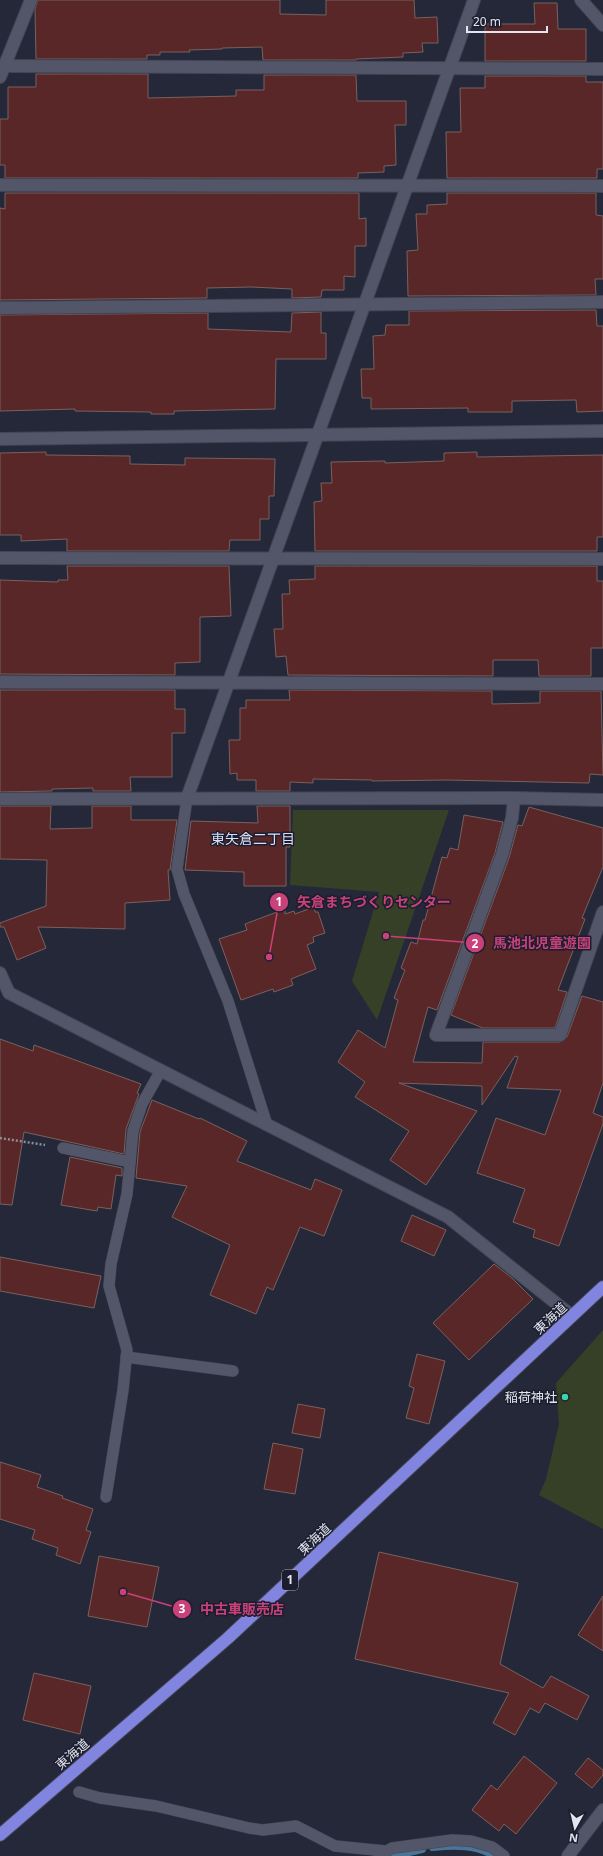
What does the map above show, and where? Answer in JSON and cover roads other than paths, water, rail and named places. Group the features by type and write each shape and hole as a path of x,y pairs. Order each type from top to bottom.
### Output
{"highway":[{"name":"東海道","path":"0,1835 228,1638 603,1287"}],"street":[{"path":"31,0 2,71 603,69"},
{"path":"187,798 474,0"},
{"path":"581,0 603,25"},
{"path":"0,185 408,184 603,186"},
{"path":"0,308 603,302"},
{"path":"0,439 603,431"},
{"path":"0,558 603,559"},
{"path":"0,682 603,684"},
{"path":"514,798 512,818 502,855 436,1035 560,1034 603,912"},
{"path":"0,799 514,798 603,800"},
{"path":"0,973 5,994 161,1070 448,1217 572,1316"},
{"path":"568,1856 603,1810"}],"lane":[{"path":"187,798 178,869 184,894 228,1001 267,1124"},
{"path":"106,1497 123,1390 127,1350 109,1286 111,1264 127,1194 133,1131 142,1104 161,1070"},
{"path":"63,1148 130,1162"},
{"path":"126,1357 233,1371"},
{"path":"79,1792 100,1798 156,1806 249,1828 263,1830 296,1826 335,1846 381,1854 392,1848 410,1844 452,1840 471,1841 492,1847 504,1856"}],"waterway":[{"path":"433,1847 473,1847 495,1856"},
{"path":"392,1856 422,1849"}],"place":[{"name":"馬池北児童遊園","path":"386,936"},
{"name":"矢倉まちづくりセンター","path":"269,957"},
{"name":"稲荷神社","path":"565,1397"},
{"name":"中古車販売店","path":"123,1592"}],"district":[{"name":"東矢倉二丁目","path":"253,839"}]}
